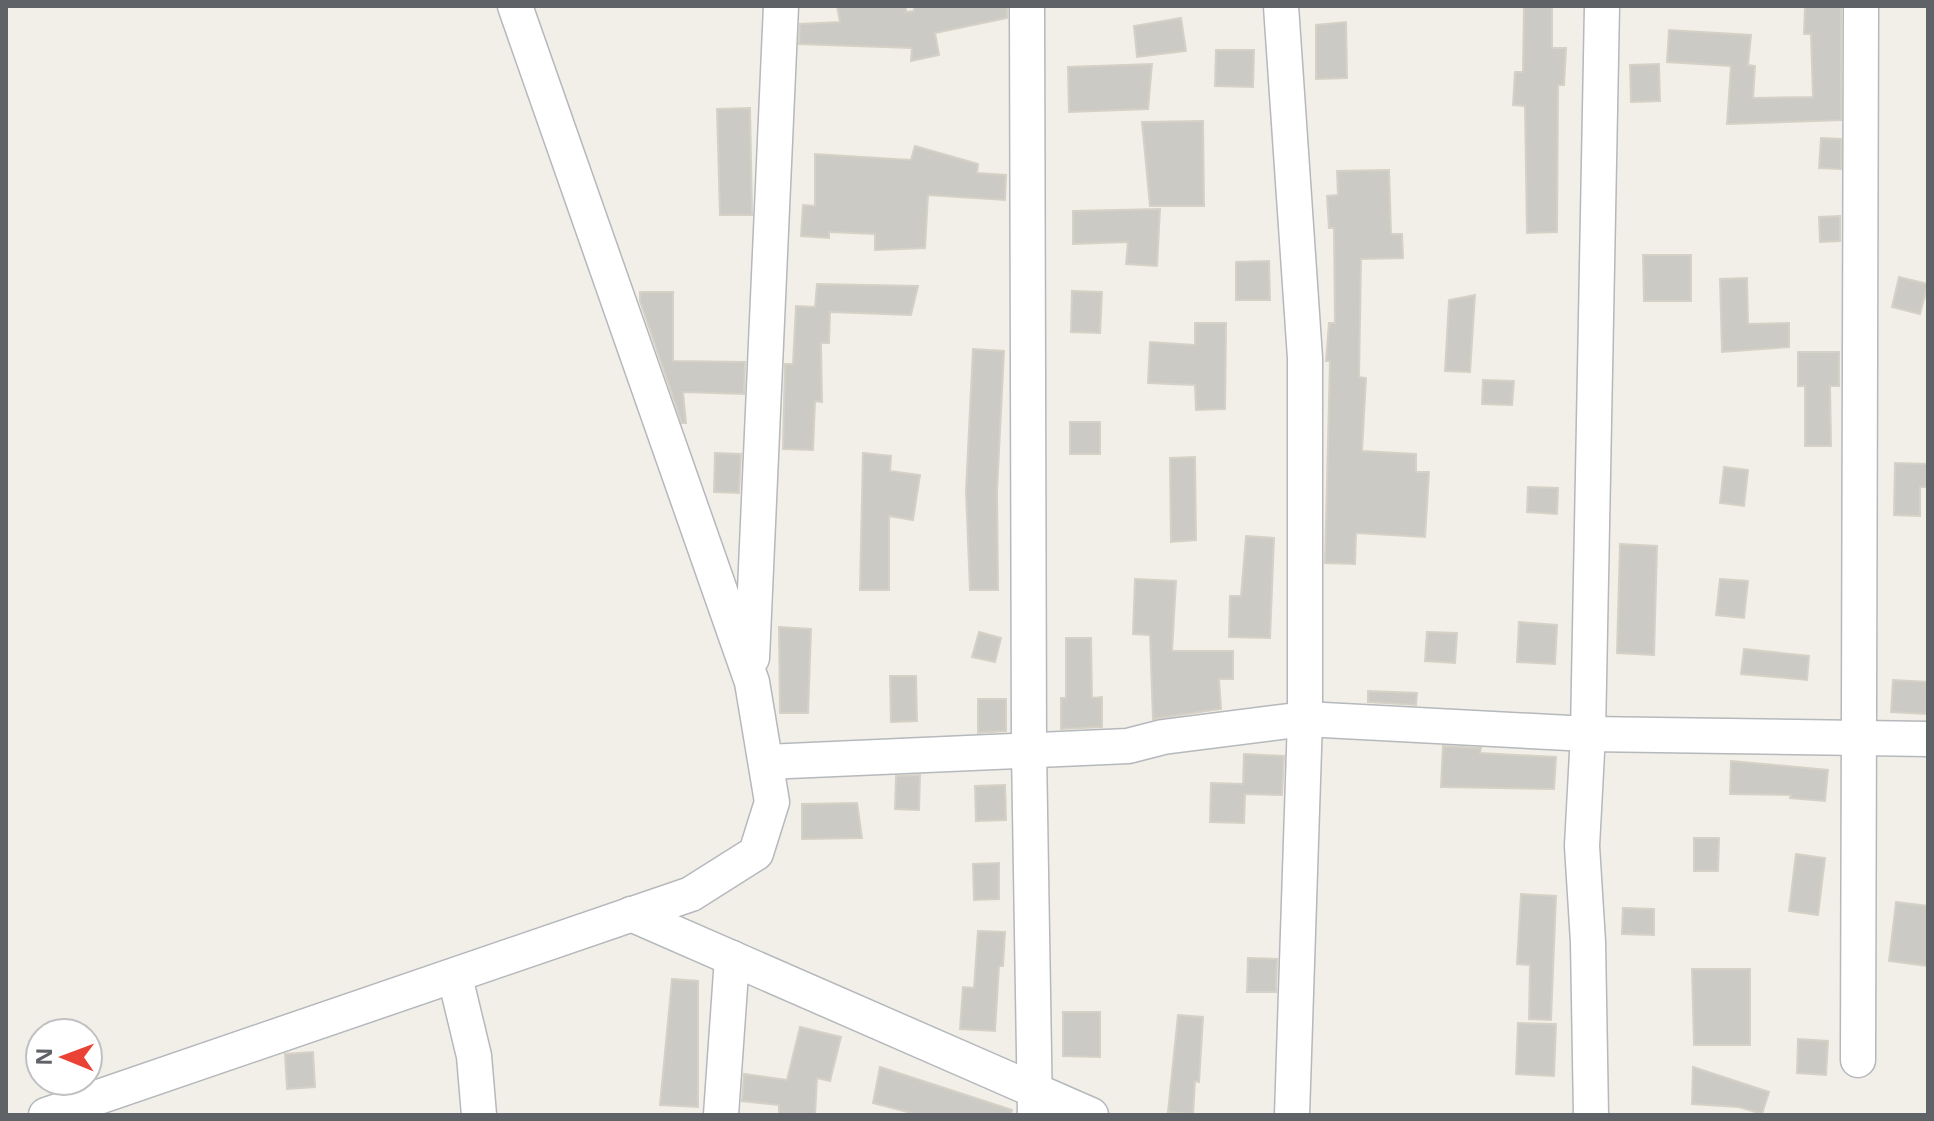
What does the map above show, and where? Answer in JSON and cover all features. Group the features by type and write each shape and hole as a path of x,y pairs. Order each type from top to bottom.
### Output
{"street":[{"path":"46,1115 118,1102 455,977 691,894 756,853 772,802 752,682 515,6"},
{"path":"534,59 540,6"},
{"path":"752,682 781,6"},
{"path":"1027,6 1029,750 1036,1104"},
{"path":"1281,6 1305,358 1305,719 1292,1115"},
{"path":"1591,1115 1588,942 1582,846 1588,734 1602,6"},
{"path":"1858,1060 1861,6"},
{"path":"766,762 1128,746 1163,737 1305,719 1588,734 1928,739"},
{"path":"631,914 732,958 1036,1104 1091,1115"},
{"path":"721,1115 732,958"},
{"path":"455,977 474,1056 479,1115"}],"building":[{"path":"837,6 906,6 906,12 914,11 914,6 1007,6 1007,18 935,33 939,55 911,61 912,48 799,44 800,24 840,22"},
{"path":"1524,6 1552,6 1552,48 1566,48 1564,85 1558,85 1557,232 1527,233 1525,106 1513,105 1515,72 1523,72"},
{"path":"1805,6 1841,6 1841,120 1727,124 1731,66 1667,62 1669,30 1751,35 1748,65 1755,66 1753,98 1813,97 1811,34 1804,34"},
{"path":"1181,18 1186,51 1137,57 1134,26"},
{"path":"1346,22 1347,78 1316,79 1316,25"},
{"path":"1216,50 1254,50 1253,87 1215,86"},
{"path":"1152,64 1148,109 1069,112 1068,67"},
{"path":"1659,64 1660,101 1631,102 1630,65"},
{"path":"750,108 752,215 720,215 717,109"},
{"path":"1203,121 1204,206 1150,206 1142,122"},
{"path":"1821,138 1841,139 1841,169 1819,168"},
{"path":"915,146 978,164 977,173 1006,175 1005,200 928,195 925,248 875,250 875,234 829,232 829,238 801,236 803,205 815,206 815,154 911,160"},
{"path":"1389,170 1391,234 1402,234 1403,258 1361,259 1359,377 1366,378 1362,451 1416,454 1416,472 1429,472 1425,537 1356,533 1355,564 1325,563 1330,361 1326,361 1329,323 1335,323 1334,228 1329,228 1327,196 1338,195 1337,171"},
{"path":"1160,209 1157,266 1126,264 1128,242 1073,244 1073,211"},
{"path":"1840,216 1840,241 1820,242 1819,217"},
{"path":"1643,255 1691,255 1691,301 1644,301"},
{"path":"1269,261 1270,300 1236,300 1236,262"},
{"path":"1899,277 1928,284 1920,314 1892,307"},
{"path":"1747,278 1748,324 1789,323 1789,347 1722,352 1720,279"},
{"path":"817,284 918,286 911,315 830,312 829,343 821,343 822,402 815,401 813,450 783,449 785,364 793,364 796,306 815,307"},
{"path":"1072,291 1102,292 1100,333 1071,332"},
{"path":"640,292 673,292 673,361 745,362 744,394 683,392 686,423 682,423 640,301"},
{"path":"1475,295 1470,372 1445,371 1449,300"},
{"path":"1195,323 1226,323 1225,409 1196,410 1195,385 1148,383 1150,342 1195,345"},
{"path":"973,349 1004,351 997,491 998,590 970,590 966,491"},
{"path":"1798,352 1839,352 1839,386 1830,386 1831,446 1805,446 1805,386 1798,386"},
{"path":"1483,380 1514,381 1512,405 1482,404"},
{"path":"1070,422 1100,422 1100,454 1070,454"},
{"path":"715,453 741,454 739,493 714,492"},
{"path":"863,453 891,456 890,471 920,475 913,520 889,516 889,590 860,590"},
{"path":"1195,457 1196,540 1171,542 1170,458"},
{"path":"1895,463 1927,464 1927,487 1920,487 1920,516 1894,515"},
{"path":"1724,467 1748,470 1744,506 1720,503"},
{"path":"1528,487 1558,488 1557,514 1527,512"},
{"path":"1246,536 1274,538 1270,638 1229,637 1230,596 1241,596"},
{"path":"1620,544 1657,546 1654,655 1617,653"},
{"path":"1135,579 1176,581 1172,651 1233,651 1233,679 1219,679 1221,709 1153,719 1150,635 1133,634"},
{"path":"1720,579 1748,581 1744,618 1716,615"},
{"path":"1519,622 1557,625 1555,664 1517,662"},
{"path":"779,627 811,629 808,713 780,713"},
{"path":"979,632 1001,638 995,662 972,657"},
{"path":"1427,632 1457,633 1455,663 1425,661"},
{"path":"1066,638 1091,638 1092,698 1102,697 1102,727 1061,729 1061,698 1066,698"},
{"path":"1744,649 1809,656 1807,680 1741,674"},
{"path":"890,676 916,676 917,721 891,722"},
{"path":"1893,680 1928,682 1926,714 1891,712"},
{"path":"1368,691 1417,693 1416,705 1368,702"},
{"path":"978,699 1006,699 1006,731 978,733"},
{"path":"1443,746 1481,748 1480,753 1556,757 1554,789 1441,787"},
{"path":"1244,754 1284,756 1282,795 1245,794 1244,823 1210,822 1211,783 1243,784"},
{"path":"1731,761 1828,770 1825,801 1790,798 1791,795 1730,794"},
{"path":"920,775 919,810 895,809 896,776"},
{"path":"1005,785 1006,820 976,821 975,786"},
{"path":"857,803 862,838 802,839 802,804"},
{"path":"1694,838 1719,838 1718,871 1694,871"},
{"path":"1796,854 1825,858 1818,915 1789,911"},
{"path":"999,863 999,899 974,900 973,864"},
{"path":"1521,894 1556,896 1551,1020 1529,1019 1530,965 1517,964"},
{"path":"1896,902 1928,906 1928,966 1889,961"},
{"path":"1623,908 1654,909 1654,935 1622,934"},
{"path":"978,931 1005,932 1003,966 999,966 995,1031 960,1029 963,987 974,988"},
{"path":"1248,958 1277,959 1276,992 1247,992"},
{"path":"1692,969 1750,969 1750,1045 1694,1045"},
{"path":"672,979 698,981 698,1107 660,1105"},
{"path":"1063,1012 1100,1012 1100,1057 1063,1056"},
{"path":"1178,1015 1203,1017 1199,1082 1195,1081 1193,1114 1168,1112"},
{"path":"1518,1023 1556,1024 1554,1076 1516,1074"},
{"path":"800,1027 841,1037 830,1081 817,1078 815,1115 779,1115 779,1105 742,1101 744,1074 787,1080"},
{"path":"1798,1039 1828,1041 1826,1075 1797,1073"},
{"path":"313,1052 315,1087 287,1089 285,1054"},
{"path":"880,1067 1012,1110 1011,1115 919,1115 873,1103"},
{"path":"1693,1067 1769,1092 1762,1114 1739,1107 1692,1104"}]}
